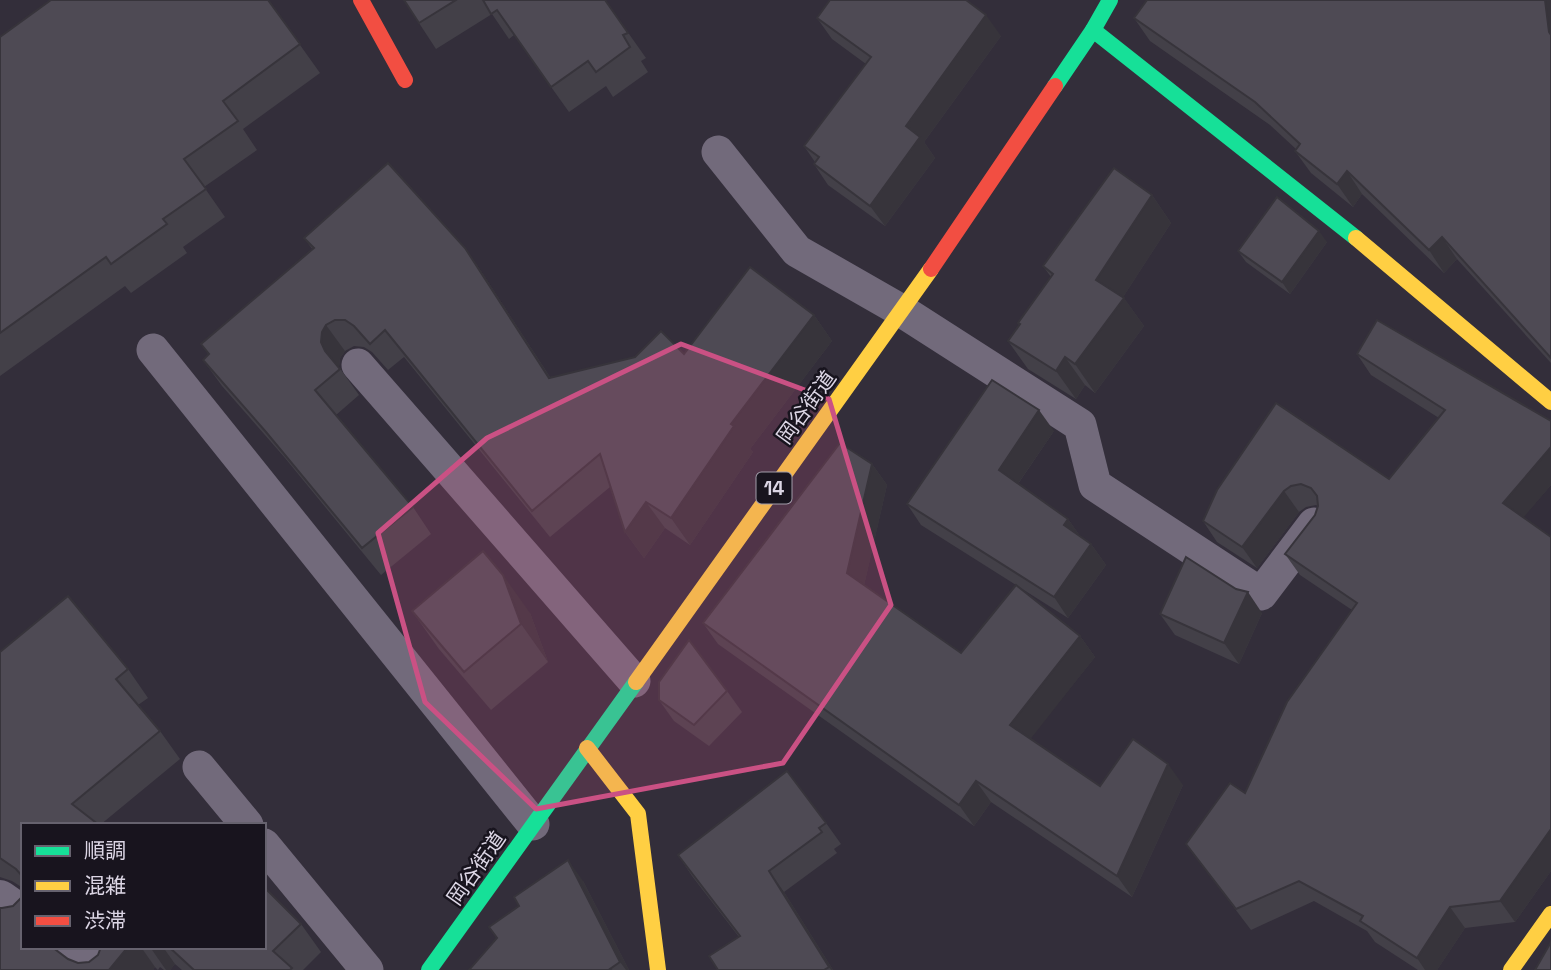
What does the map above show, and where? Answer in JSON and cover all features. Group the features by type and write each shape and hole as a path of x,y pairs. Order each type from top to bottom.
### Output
{"main road":[{"path":"361,0 405,80"},
{"name":"岡谷街道","path":"429,970 902,311 1093,30 1110,0"},
{"path":"1093,30 1341,225 1551,402"},
{"path":"587,748 638,814 658,970"},
{"path":"1511,970 1551,914"}],"street":[{"path":"0,899 21,914"},
{"path":"72,949 101,970"}],"lane":[{"path":"718,152 797,251 902,311 1080,425 1096,485 1261,594 1314,524"},
{"path":"153,350 533,824"},
{"path":"358,365 634,681"},
{"path":"200,767 245,823"},
{"path":"266,847 367,970"}],"highlighted area":[{"path":"681,344 829,399 891,605 783,763 536,809 425,702 378,533 487,438"}],"building":[{"path":"51,0 268,0 300,44 223,101 238,121 184,159 206,189 163,219 167,224 111,264 106,257 0,333 0,37"},
{"path":"404,0 456,0 419,23"},
{"path":"483,0 605,0 628,33 623,35 630,47 596,72 588,61 551,87 497,10 491,14"},
{"path":"830,0 966,0 986,15 906,126 920,137 870,206 814,164 819,157 804,146 871,57 817,18"},
{"path":"1147,0 1545,0 1551,35 1551,358 1442,237 1429,250 1347,171 1337,184 1295,151 1300,144 1255,102 1134,18"},
{"path":"388,163 465,248 549,378 635,357 661,331 684,354 750,267 814,315 731,424 734,426 671,518 646,502 625,532 600,454 532,511 385,330 370,344 354,326 345,320 335,320 326,325 321,342 340,369 315,390 413,507 362,548 203,360 209,354 201,344 314,248 304,238"},
{"path":"1114,168 1152,195 1096,280 1124,298 1075,364 1065,357 1056,371 1008,341 1053,274 1043,266"},
{"path":"1277,197 1319,231 1282,282 1238,251"},
{"path":"1377,320 1551,421 1551,447 1503,503 1551,537 1551,829 1500,901 1450,907 1417,958 1360,921 1363,916 1299,881 1236,909 1186,844 1230,783 1245,793 1287,702 1357,603 1285,554 1315,515 1317,496 1311,488 1301,484 1284,491 1242,547 1203,521 1217,490 1276,403 1389,479 1445,410 1357,354"},
{"path":"992,380 1039,410 999,470 1068,519 1064,525 1091,544 1054,597 907,504"},
{"path":"840,443 872,464 847,573 961,653 1016,585 1080,636 1010,725 1100,786 1133,739 1168,764 1117,876 976,781 959,805 703,623"},
{"path":"483,551 503,575 521,624 464,672 412,611"},
{"path":"1186,557 1236,589 1248,592 1224,643 1160,614"},
{"path":"68,596 128,669 116,679 160,731 72,804 96,823 21,823 21,875 0,858 0,652"},
{"path":"689,640 727,691 694,725 659,700 659,682"},
{"path":"787,771 826,823 819,828 822,832 769,871 829,967 824,970 718,970 709,956 740,936 678,855"},
{"path":"568,860 620,962 611,970 469,970 497,938 489,927 519,906 514,897"},
{"path":"266,889 301,924 273,951 292,968 290,970 194,970 171,949 266,949"},
{"path":"21,898 21,949 55,949 78,963 89,962 98,955 100,949 126,949 109,970 0,970 0,908 13,906"},
{"path":"1551,942 1551,970 1535,970"}],"traffic: fast":[{"path":"1055,86 1110,0"},
{"path":"1093,30 1356,238"},
{"path":"429,970 636,682"}],"traffic: slow":[{"path":"1356,238 1551,402"},
{"path":"636,682 931,269"},
{"path":"587,748 638,814 658,970"},
{"path":"1511,970 1551,914"}],"traffic: jam":[{"path":"361,0 405,80"},
{"path":"931,269 1055,86"}]}
